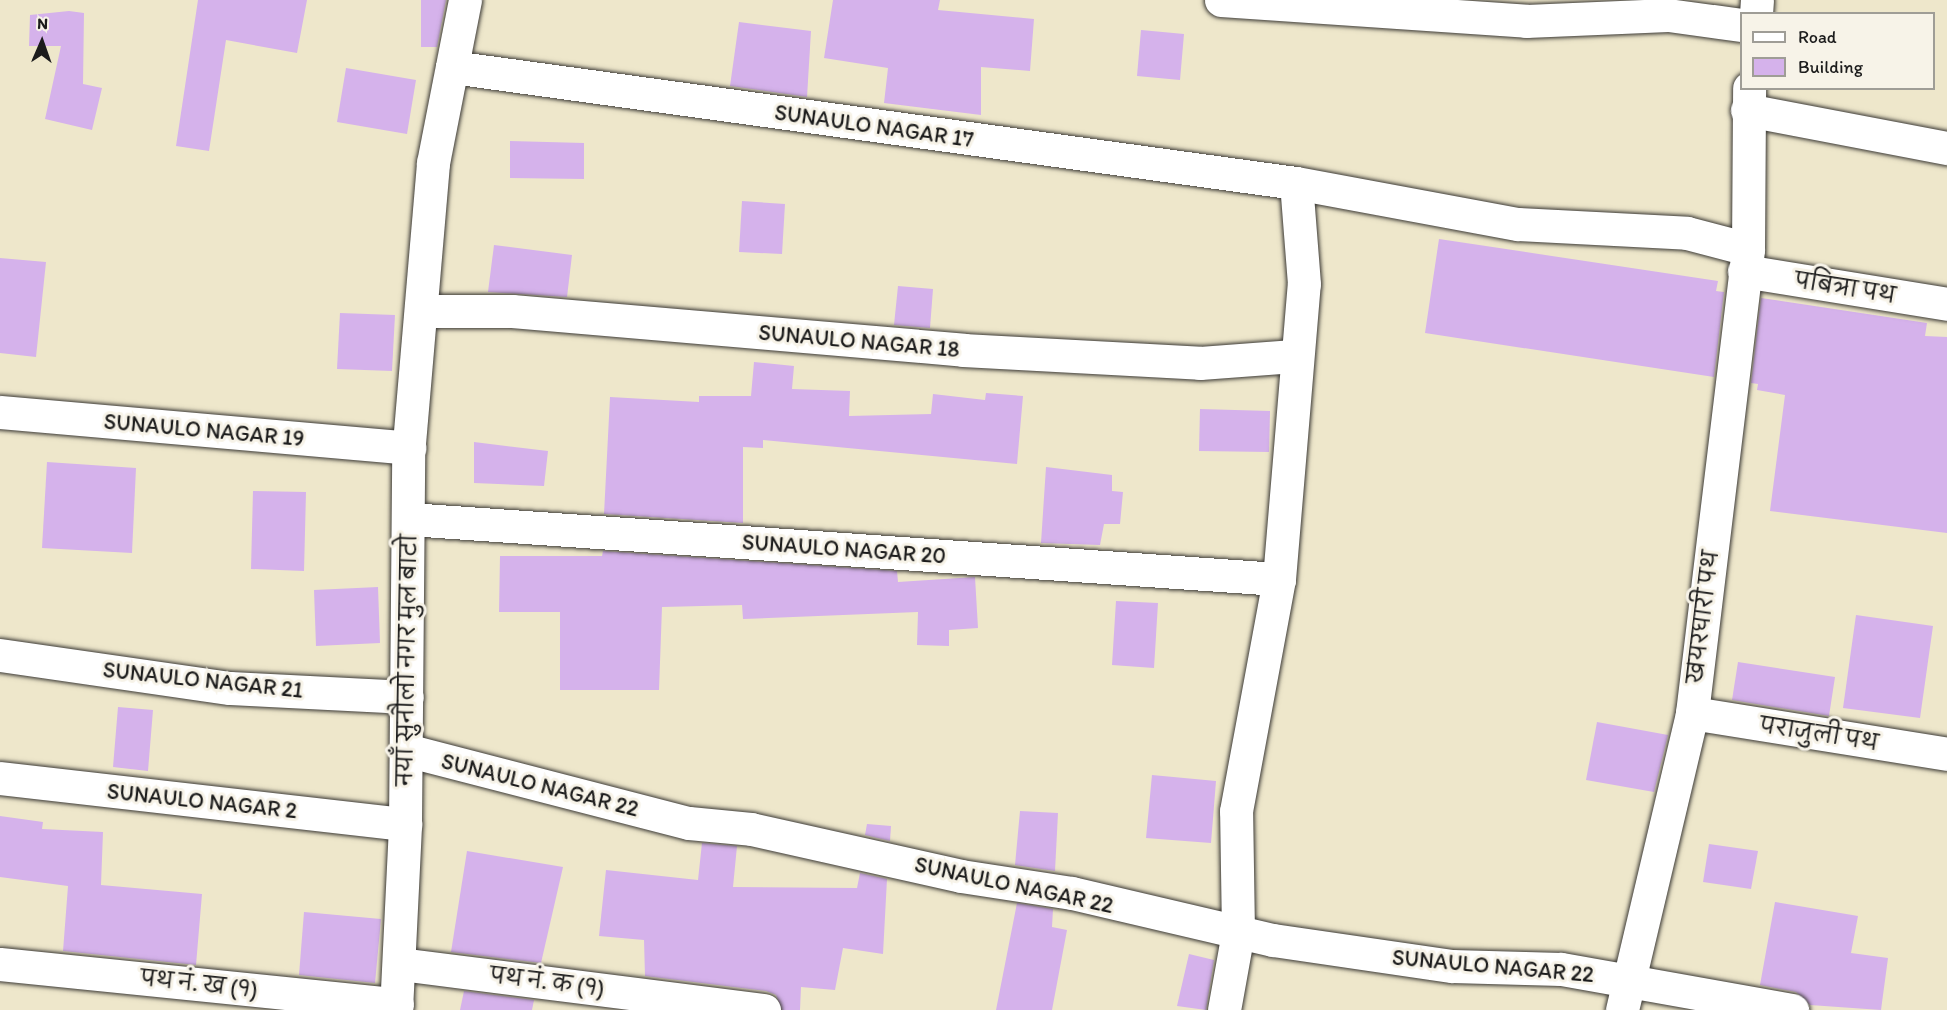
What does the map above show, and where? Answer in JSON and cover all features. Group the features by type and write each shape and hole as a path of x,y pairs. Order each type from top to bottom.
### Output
{"street":[{"name":"नयाँ सुनौलो नगर मुल बाटो","path":"397,1007 405,824 409,448 424,311 433,163 465,0"},
{"path":"1221,0 1526,21 1668,15 1740,25"},
{"name":"SUNAULO NAGAR 17","path":"452,67 1296,183 1518,224 1687,233 1746,260"},
{"path":"1748,99 1947,148"},
{"name":"खयरघारी पथ","path":"1626,995 1692,713 1746,260 1748,99"},
{"path":"1224,1010 1238,932 1236,811 1279,579 1294,356 1304,284 1296,183"},
{"name":"पबित्रा पथ","path":"1746,260 1947,304"},
{"name":"SUNAULO NAGAR 18","path":"424,311 512,311 963,350 1200,363 1294,356"},
{"name":"SUNAULO NAGAR 19","path":"0,412 409,448"},
{"name":"SUNAULO NAGAR 20","path":"409,519 1279,579"},
{"name":"SUNAULO NAGAR 21","path":"0,655 230,688 407,697"},
{"name":"पराजुली पथ","path":"1692,713 1947,754"},
{"name":"SUNAULO NAGAR 22","path":"406,750 689,823 841,847 1238,932 1452,966 1562,969 1626,995 1792,1010"},
{"name":"SUNAULO NAGAR 2","path":"0,778 405,824"},
{"name":"पथ नं. ख (१)","path":"0,964 397,1007"},
{"name":"पथ नं. क (१)","path":"400,964 764,1010"}],"building":[{"path":"198,0 307,0 297,53 226,40 209,151 176,146"},
{"path":"421,0 446,0 437,47 421,47"},
{"path":"833,0 940,0 938,10 1034,19 1030,71 981,67 981,115 884,103 888,68 824,58"},
{"path":"69,11 84,13 83,84 102,88 92,130 45,119 61,46 29,46 30,15"},
{"path":"739,22 811,31 807,97 730,86"},
{"path":"1141,30 1184,34 1180,80 1137,76"},
{"path":"346,68 416,80 407,134 337,122"},
{"path":"510,141 584,143 584,179 510,178"},
{"path":"742,201 785,204 782,254 739,252"},
{"path":"1439,239 1718,281 1716,291 1724,292 1714,377 1425,333"},
{"path":"494,245 572,255 567,297 488,292"},
{"path":"0,258 46,262 36,357 0,353"},
{"path":"898,286 933,289 930,328 894,325"},
{"path":"1761,298 1927,323 1925,336 1947,337 1947,533 1770,511 1785,395 1757,390 1758,384 1751,383"},
{"path":"340,313 395,315 392,371 337,369"},
{"path":"754,362 794,366 792,389 850,391 849,416 931,414 933,394 985,400 986,393 1023,396 1017,464 763,440 763,448 743,447 743,523 604,514 610,397 699,402 699,396 751,396"},
{"path":"1200,409 1270,411 1269,452 1199,451"},
{"path":"474,442 548,451 544,486 474,483"},
{"path":"47,462 136,468 132,553 42,548"},
{"path":"1046,467 1112,475 1112,491 1123,492 1120,524 1104,524 1100,545 1041,543"},
{"path":"253,491 306,492 304,571 251,569"},
{"path":"603,551 897,571 898,582 975,577 978,628 949,630 949,646 917,645 918,612 743,619 742,605 662,607 659,690 560,690 560,612 499,612 500,556 602,556"},
{"path":"378,587 380,643 316,646 314,590"},
{"path":"1116,601 1158,603 1154,668 1112,665"},
{"path":"1856,615 1933,626 1920,718 1843,708"},
{"path":"1738,662 1835,677 1829,716 1732,700"},
{"path":"118,707 153,710 148,771 113,767"},
{"path":"1597,722 1668,735 1654,792 1586,780"},
{"path":"1152,775 1216,781 1211,843 1146,838"},
{"path":"1020,811 1058,813 1055,871 1015,865"},
{"path":"0,816 43,822 42,829 103,832 101,885 202,894 196,965 63,951 68,886 0,877"},
{"path":"867,824 891,826 890,841 865,835"},
{"path":"702,843 737,846 733,887 857,888 860,873 887,879 883,954 843,948 835,990 801,987 800,1010 782,1010 776,995 766,991 645,976 644,940 599,936 606,870 698,880"},
{"path":"1709,844 1758,851 1751,889 1703,882"},
{"path":"467,851 563,867 541,963 451,952"},
{"path":"1775,902 1858,916 1851,953 1888,958 1881,1010 1810,1005 1796,992 1760,985"},
{"path":"1017,903 1053,909 1052,927 1067,930 1052,1010 996,1010"},
{"path":"304,912 381,919 375,983 299,975"},
{"path":"1189,954 1214,960 1206,1010 1177,1006"},
{"path":"464,991 534,1000 532,1010 460,1010"}]}
